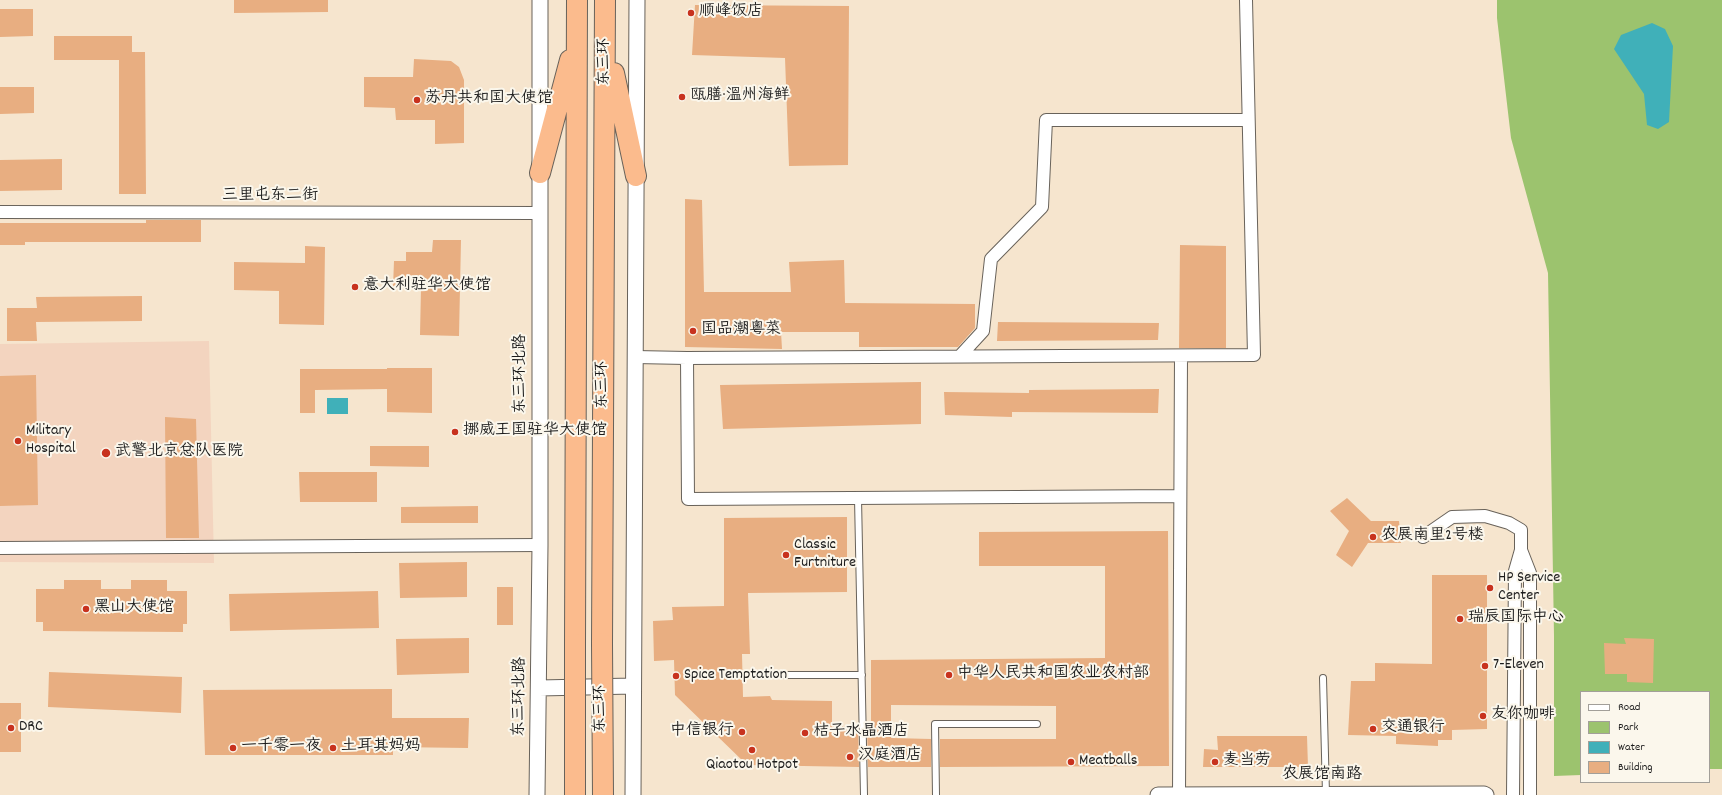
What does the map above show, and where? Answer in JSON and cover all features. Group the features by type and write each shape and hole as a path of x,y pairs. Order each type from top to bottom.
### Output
{"highway":[{"name":"东三环","path":"575,795 578,0"},
{"name":"东三环","path":"603,795 602,643 605,0"},
{"path":"606,32 636,176"},
{"path":"540,173 577,33"}],"street":[{"name":"东三环北路","path":"537,795 540,545 540,0"},
{"path":"633,795 636,0"},
{"path":"635,357 1254,355 1246,0"},
{"path":"960,356 983,330 990,259 1042,207 1046,120 1248,120"},
{"name":"三里屯东二街","path":"0,212 540,213"},
{"path":"1179,795 1181,356"},
{"path":"687,358 688,499 1180,496"},
{"path":"1423,537 1452,517 1485,516 1509,524 1521,530 1521,550 1515,571 1513,795"},
{"path":"0,548 540,545"},
{"path":"1521,550 1530,573 1530,795"},
{"path":"539,688 633,686"},
{"name":"农展馆南路","path":"1158,795 1486,795"}],"lane":[{"path":"858,498 864,795"},
{"path":"759,675 862,675"},
{"path":"1323,678 1326,794"},
{"path":"936,795 935,724 1037,724"}],"shaded area":[{"name":"武警北京总队医院","path":"209,341 214,563 0,562 0,344"}],"green space":[{"path":"1497,0 1722,0 1722,769 1710,769 1710,691 1580,691 1580,775 1554,776 1554,636 1548,273 1511,138 1497,18"}],"water":[{"path":"1652,23 1665,29 1673,46 1669,122 1658,129 1647,125 1644,94 1614,49 1621,35"},
{"path":"327,398 348,398 348,414 327,414"}],"building":[{"path":"234,0 328,0 328,12 234,13"},
{"path":"695,5 849,6 848,165 789,166 785,58 692,55"},
{"path":"0,9 33,9 33,36 0,37"},
{"path":"54,36 132,36 132,52 145,52 146,194 119,194 119,60 54,60"},
{"path":"414,59 451,61 459,67 464,80 464,143 435,144 435,120 396,120 395,108 364,107 364,77 413,77"},
{"path":"0,87 34,87 34,113 0,114"},
{"path":"62,159 62,190 0,191 0,160"},
{"path":"685,199 702,200 704,292 791,292 789,262 844,260 845,303 975,304 975,328 958,347 859,347 859,332 781,332 782,349 685,347"},
{"path":"146,220 201,220 201,242 25,242 25,245 0,245 0,223 146,223"},
{"path":"433,240 461,240 459,336 420,335 421,288 393,287 394,261 406,261 406,252 432,252"},
{"path":"1180,245 1226,246 1226,348 1179,348"},
{"path":"305,246 325,247 324,325 279,324 279,291 234,290 234,262 305,263"},
{"path":"142,296 142,321 36,322 37,341 7,341 7,308 37,308 36,297"},
{"path":"998,322 1159,323 1158,340 997,341"},
{"path":"432,368 432,413 387,412 387,389 315,390 315,413 300,413 300,369"},
{"name":"Military Hospital","path":"36,375 38,505 0,506 0,376"},
{"path":"921,382 921,424 723,429 720,385"},
{"path":"1159,389 1158,413 1012,412 1012,417 945,415 944,392 1029,393 1029,390"},
{"path":"165,417 196,419 199,538 166,538"},
{"path":"370,446 429,446 429,467 370,466"},
{"path":"299,472 377,472 377,502 300,502"},
{"name":"农展南里2号楼","path":"1347,498 1371,521 1399,521 1401,543 1368,543 1352,567 1336,555 1349,531 1330,511"},
{"path":"478,506 478,523 401,523 401,507"},
{"path":"847,517 847,592 748,593 750,654 742,654 743,697 770,696 772,700 832,701 832,726 858,726 859,767 747,765 675,695 674,660 654,661 653,621 673,620 672,607 724,606 724,518"},
{"path":"1168,531 1169,766 940,767 940,739 1056,739 1056,706 891,705 891,738 931,739 931,767 868,767 867,726 871,726 871,660 1105,658 1105,566 979,566 979,532"},
{"path":"467,562 467,597 400,598 399,563"},
{"name":"瑞辰国际中心","path":"1432,575 1487,575 1487,729 1452,730 1452,740 1438,740 1438,746 1396,744 1396,736 1348,735 1351,681 1375,681 1375,663 1432,664"},
{"path":"64,580 101,580 101,589 131,589 131,580 167,580 167,591 187,591 187,624 183,624 183,632 43,631 43,622 36,622 36,589 64,589"},
{"path":"497,587 513,587 513,625 497,625"},
{"path":"378,591 379,628 230,631 229,594"},
{"path":"469,638 469,673 397,675 396,639"},
{"path":"1624,638 1654,639 1653,683 1627,682 1627,674 1605,674 1604,643 1626,644"},
{"path":"49,672 182,677 181,713 48,707"},
{"path":"392,689 392,718 469,718 468,748 393,747 393,755 205,755 203,690"},
{"name":"DRC","path":"0,703 21,703 21,752 0,752"},
{"path":"1217,736 1307,736 1308,767 1203,767 1204,749 1218,750"}],"place":[{"name":"顺峰饭店","path":"691,13"},
{"name":"瓯膳·温州海鲜","path":"682,97"},
{"name":"苏丹共和国大使馆","path":"417,100"},
{"name":"意大利驻华大使馆","path":"355,287"},
{"name":"国品潮粤菜","path":"693,331"},
{"name":"挪威王国驻华大使馆","path":"455,432"},
{"name":"Military Hospital","path":"18,441"},
{"name":"武警北京总队医院","path":"106,453"},
{"name":"农展南里2号楼","path":"1373,537"},
{"name":"Classic Furtniture","path":"786,555"},
{"name":"HP Service Center","path":"1490,588"},
{"name":"黑山大使馆","path":"86,609"},
{"name":"瑞辰国际中心","path":"1460,619"},
{"name":"7-Eleven","path":"1485,666"},
{"name":"中华人民共和国农业农村部","path":"949,675"},
{"name":"Spice Temptation","path":"676,676"},
{"name":"友你咖啡","path":"1483,716"},
{"name":"DRC","path":"11,728"},
{"name":"交通银行","path":"1373,729"},
{"name":"中信银行","path":"742,732"},
{"name":"桔子水晶酒店","path":"805,733"},
{"name":"一千零一夜","path":"233,748"},
{"name":"土耳其妈妈","path":"333,748"},
{"name":"Qiaotou Hotpot","path":"752,750"},
{"name":"汉庭酒店","path":"850,757"},
{"name":"Meatballs","path":"1071,762"},
{"name":"麦当劳","path":"1215,762"}]}
